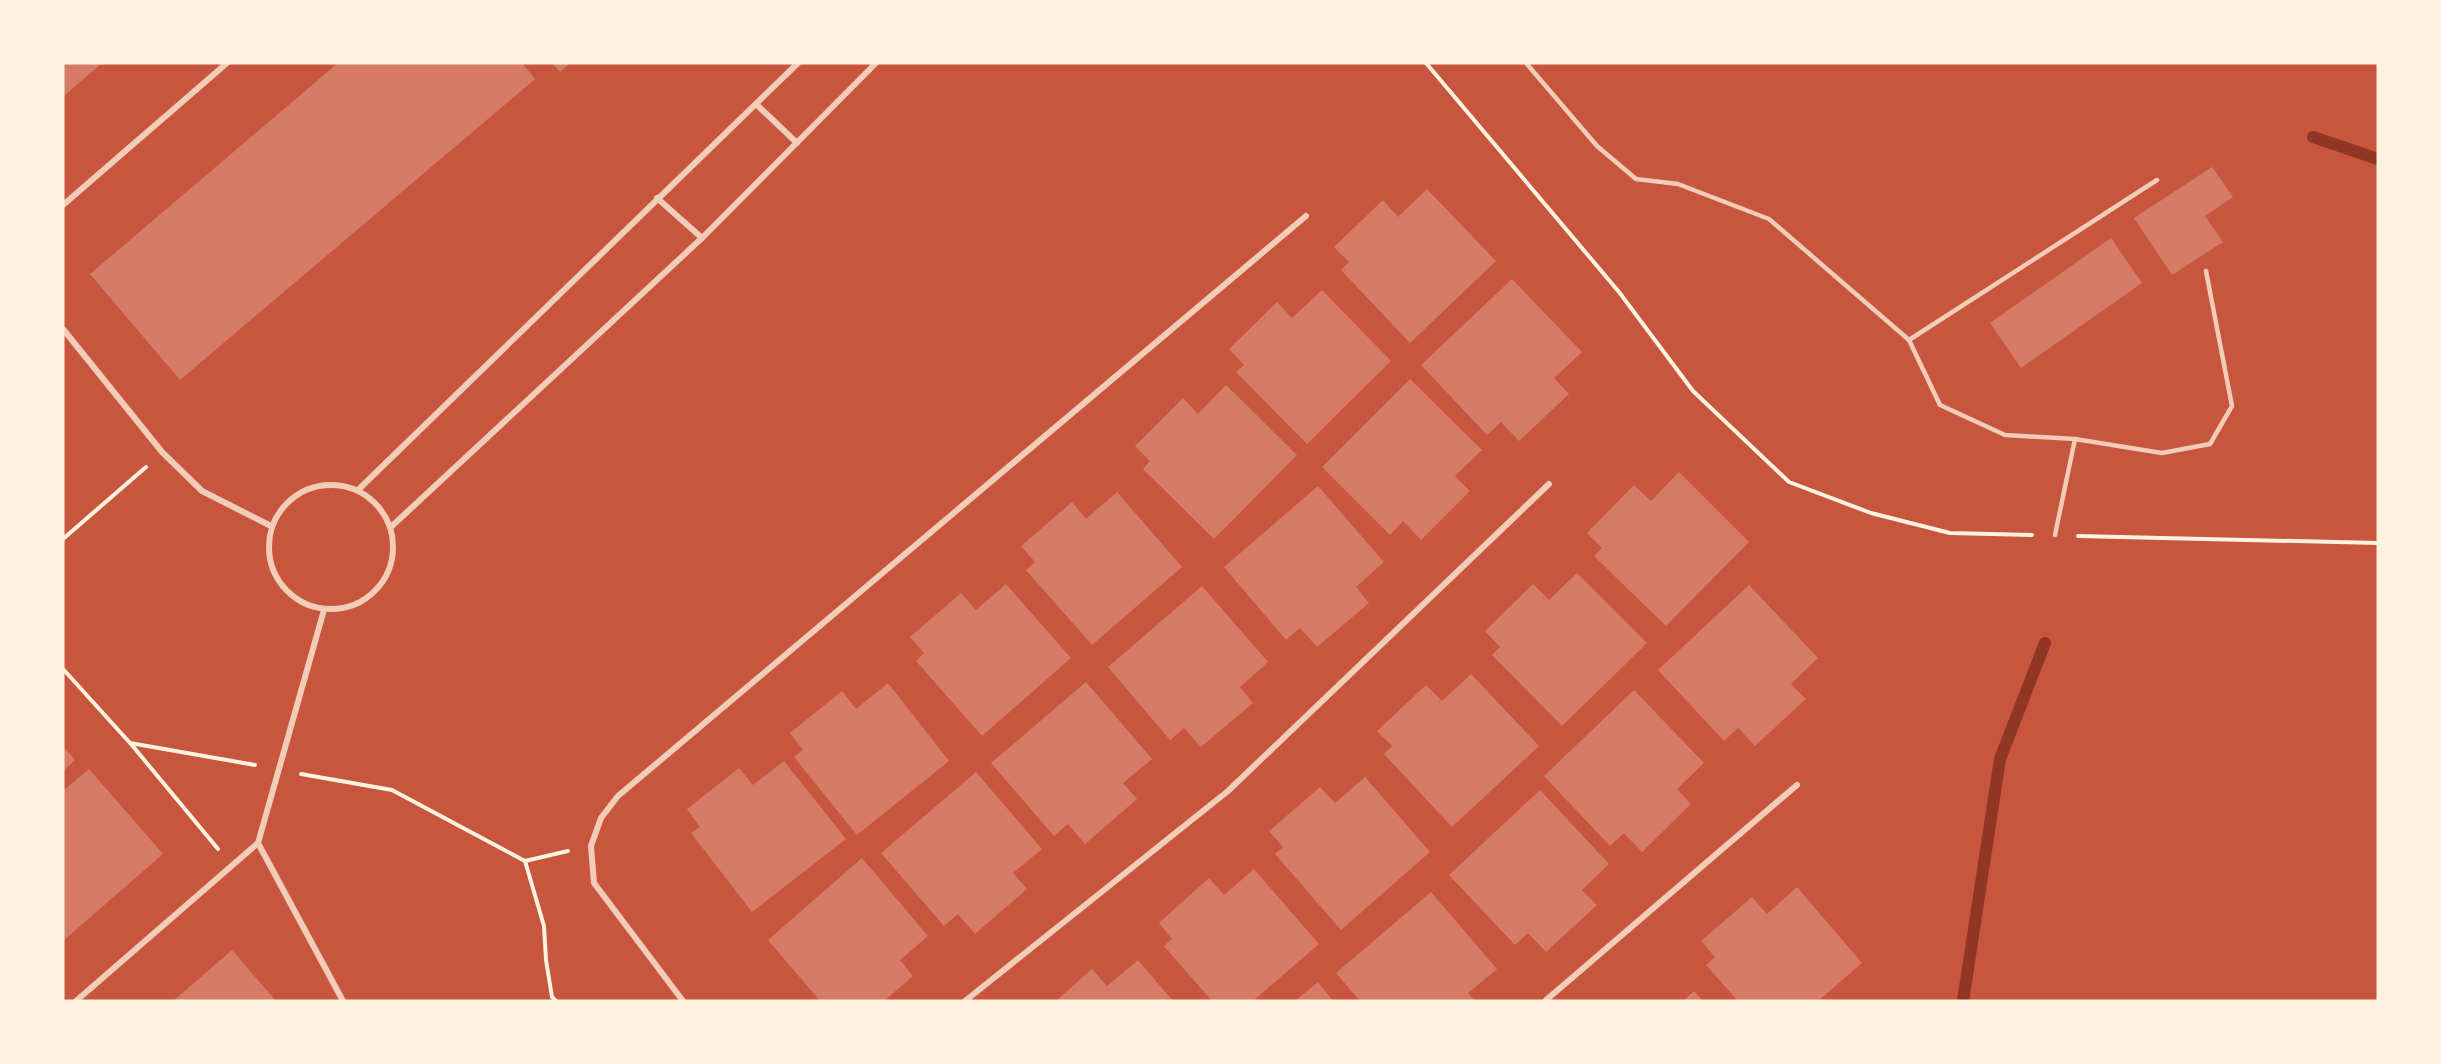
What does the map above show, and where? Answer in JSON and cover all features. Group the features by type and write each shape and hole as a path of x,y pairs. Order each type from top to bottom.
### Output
{"street":[{"path":"63,205 227,63"},
{"path":"359,489 798,63"},
{"path":"392,526 702,238 876,63"},
{"path":"756,104 797,143"},
{"path":"657,198 702,238"},
{"path":"683,1001 594,883 591,846 601,818 618,796 1306,216"},
{"path":"63,329 162,452 202,491 271,526"},
{"path":"333,483 359,489 392,526 394,557 381,586 355,605 324,610 298,600 277,581 267,555 271,526 284,503 306,488 333,483"},
{"path":"965,1001 1228,791 1549,484"},
{"path":"76,1001 258,843 324,610"},
{"path":"1545,1001 1797,785"},
{"path":"258,843 343,1001"}],"lane":[{"path":"1526,63 1597,146 1636,179 1678,184 1769,219 1909,340 1940,405 2005,435 2074,439 2162,453 2210,444 2232,406 2206,271"},
{"path":"1909,340 2157,180"},
{"path":"2055,535 2074,439"}],"path":[{"path":"1426,63 1619,292 1693,391 1789,482 1871,513 1950,533 2378,543"},
{"path":"63,539 162,452"},
{"path":"63,669 232,865"},
{"path":"130,744 392,790 525,861 591,846"},
{"path":"525,861 544,926 546,960 553,999"}],"building":[{"path":"63,63 102,63 63,97"},
{"path":"338,63 522,63 535,79 180,380 90,274"},
{"path":"552,63 570,63 560,72"},
{"path":"2212,167 2233,197 2205,216 2223,242 2172,275 2134,218"},
{"path":"1427,189 1496,261 1410,343 1341,270 1349,262 1334,247 1383,200 1398,217"},
{"path":"2111,238 2142,283 2021,368 1990,323"},
{"path":"1512,279 1582,352 1554,378 1569,394 1519,441 1501,422 1487,435 1421,365"},
{"path":"1322,290 1391,361 1307,444 1236,372 1244,365 1229,349 1277,302 1292,318"},
{"path":"1410,379 1482,450 1455,476 1470,491 1421,540 1403,521 1390,535 1322,467"},
{"path":"1226,385 1297,455 1214,539 1143,469 1150,461 1135,446 1183,398 1198,414"},
{"path":"1679,472 1749,542 1666,626 1594,556 1602,548 1587,533 1634,485 1651,501"},
{"path":"1318,486 1384,562 1356,587 1369,603 1317,647 1300,628 1286,640 1224,567"},
{"path":"1117,492 1182,567 1092,645 1026,570 1035,562 1021,546 1072,502 1086,519"},
{"path":"1577,573 1647,643 1562,726 1492,655 1500,647 1485,631 1533,584 1549,600"},
{"path":"1006,584 1071,658 982,736 916,661 924,653 910,637 961,593 976,610"},
{"path":"1749,585 1818,658 1791,684 1806,699 1755,746 1738,728 1724,741 1658,670"},
{"path":"1202,586 1268,662 1240,687 1253,703 1201,747 1184,728 1170,740 1108,667"},
{"path":"1471,674 1539,746 1452,827 1384,754 1392,746 1377,731 1426,685 1442,701"},
{"path":"1086,682 1152,759 1123,783 1137,799 1085,844 1068,824 1054,836 991,763"},
{"path":"888,683 949,761 857,835 794,757 803,750 790,733 842,691 856,709"},
{"path":"1634,690 1704,763 1677,789 1691,804 1642,852 1624,833 1610,846 1544,776"},
{"path":"63,746 75,760 63,771"},
{"path":"784,761 846,839 752,912 691,833 700,827 687,809 739,768 753,785"},
{"path":"89,769 163,854 63,941 63,791"},
{"path":"976,772 1042,849 1013,873 1027,889 975,934 958,914 944,926 881,853"},
{"path":"1365,777 1430,852 1341,930 1275,854 1283,847 1269,831 1320,787 1335,803"},
{"path":"1540,790 1609,864 1582,890 1597,905 1546,952 1528,933 1515,945 1449,875"},
{"path":"862,858 928,936 900,960 913,976 884,1001 820,1001 768,940"},
{"path":"1254,869 1319,944 1253,1001 1212,1001 1164,946 1172,939 1159,923 1209,878 1224,895"},
{"path":"1797,887 1862,963 1818,1001 1738,1001 1706,965 1715,957 1701,941 1752,897 1767,914"},
{"path":"1431,892 1497,969 1468,993 1475,1001 1360,1001 1336,973"},
{"path":"232,950 276,1001 173,1001"},
{"path":"1138,960 1173,1001 1056,1001 1092,969 1107,986"},
{"path":"1318,982 1333,1001 1295,1001"},
{"path":"1694,991 1703,1001 1683,1001"}],"waterway":[{"path":"2313,137 2378,159"},
{"path":"1963,1001 2000,759 2045,643"}]}
